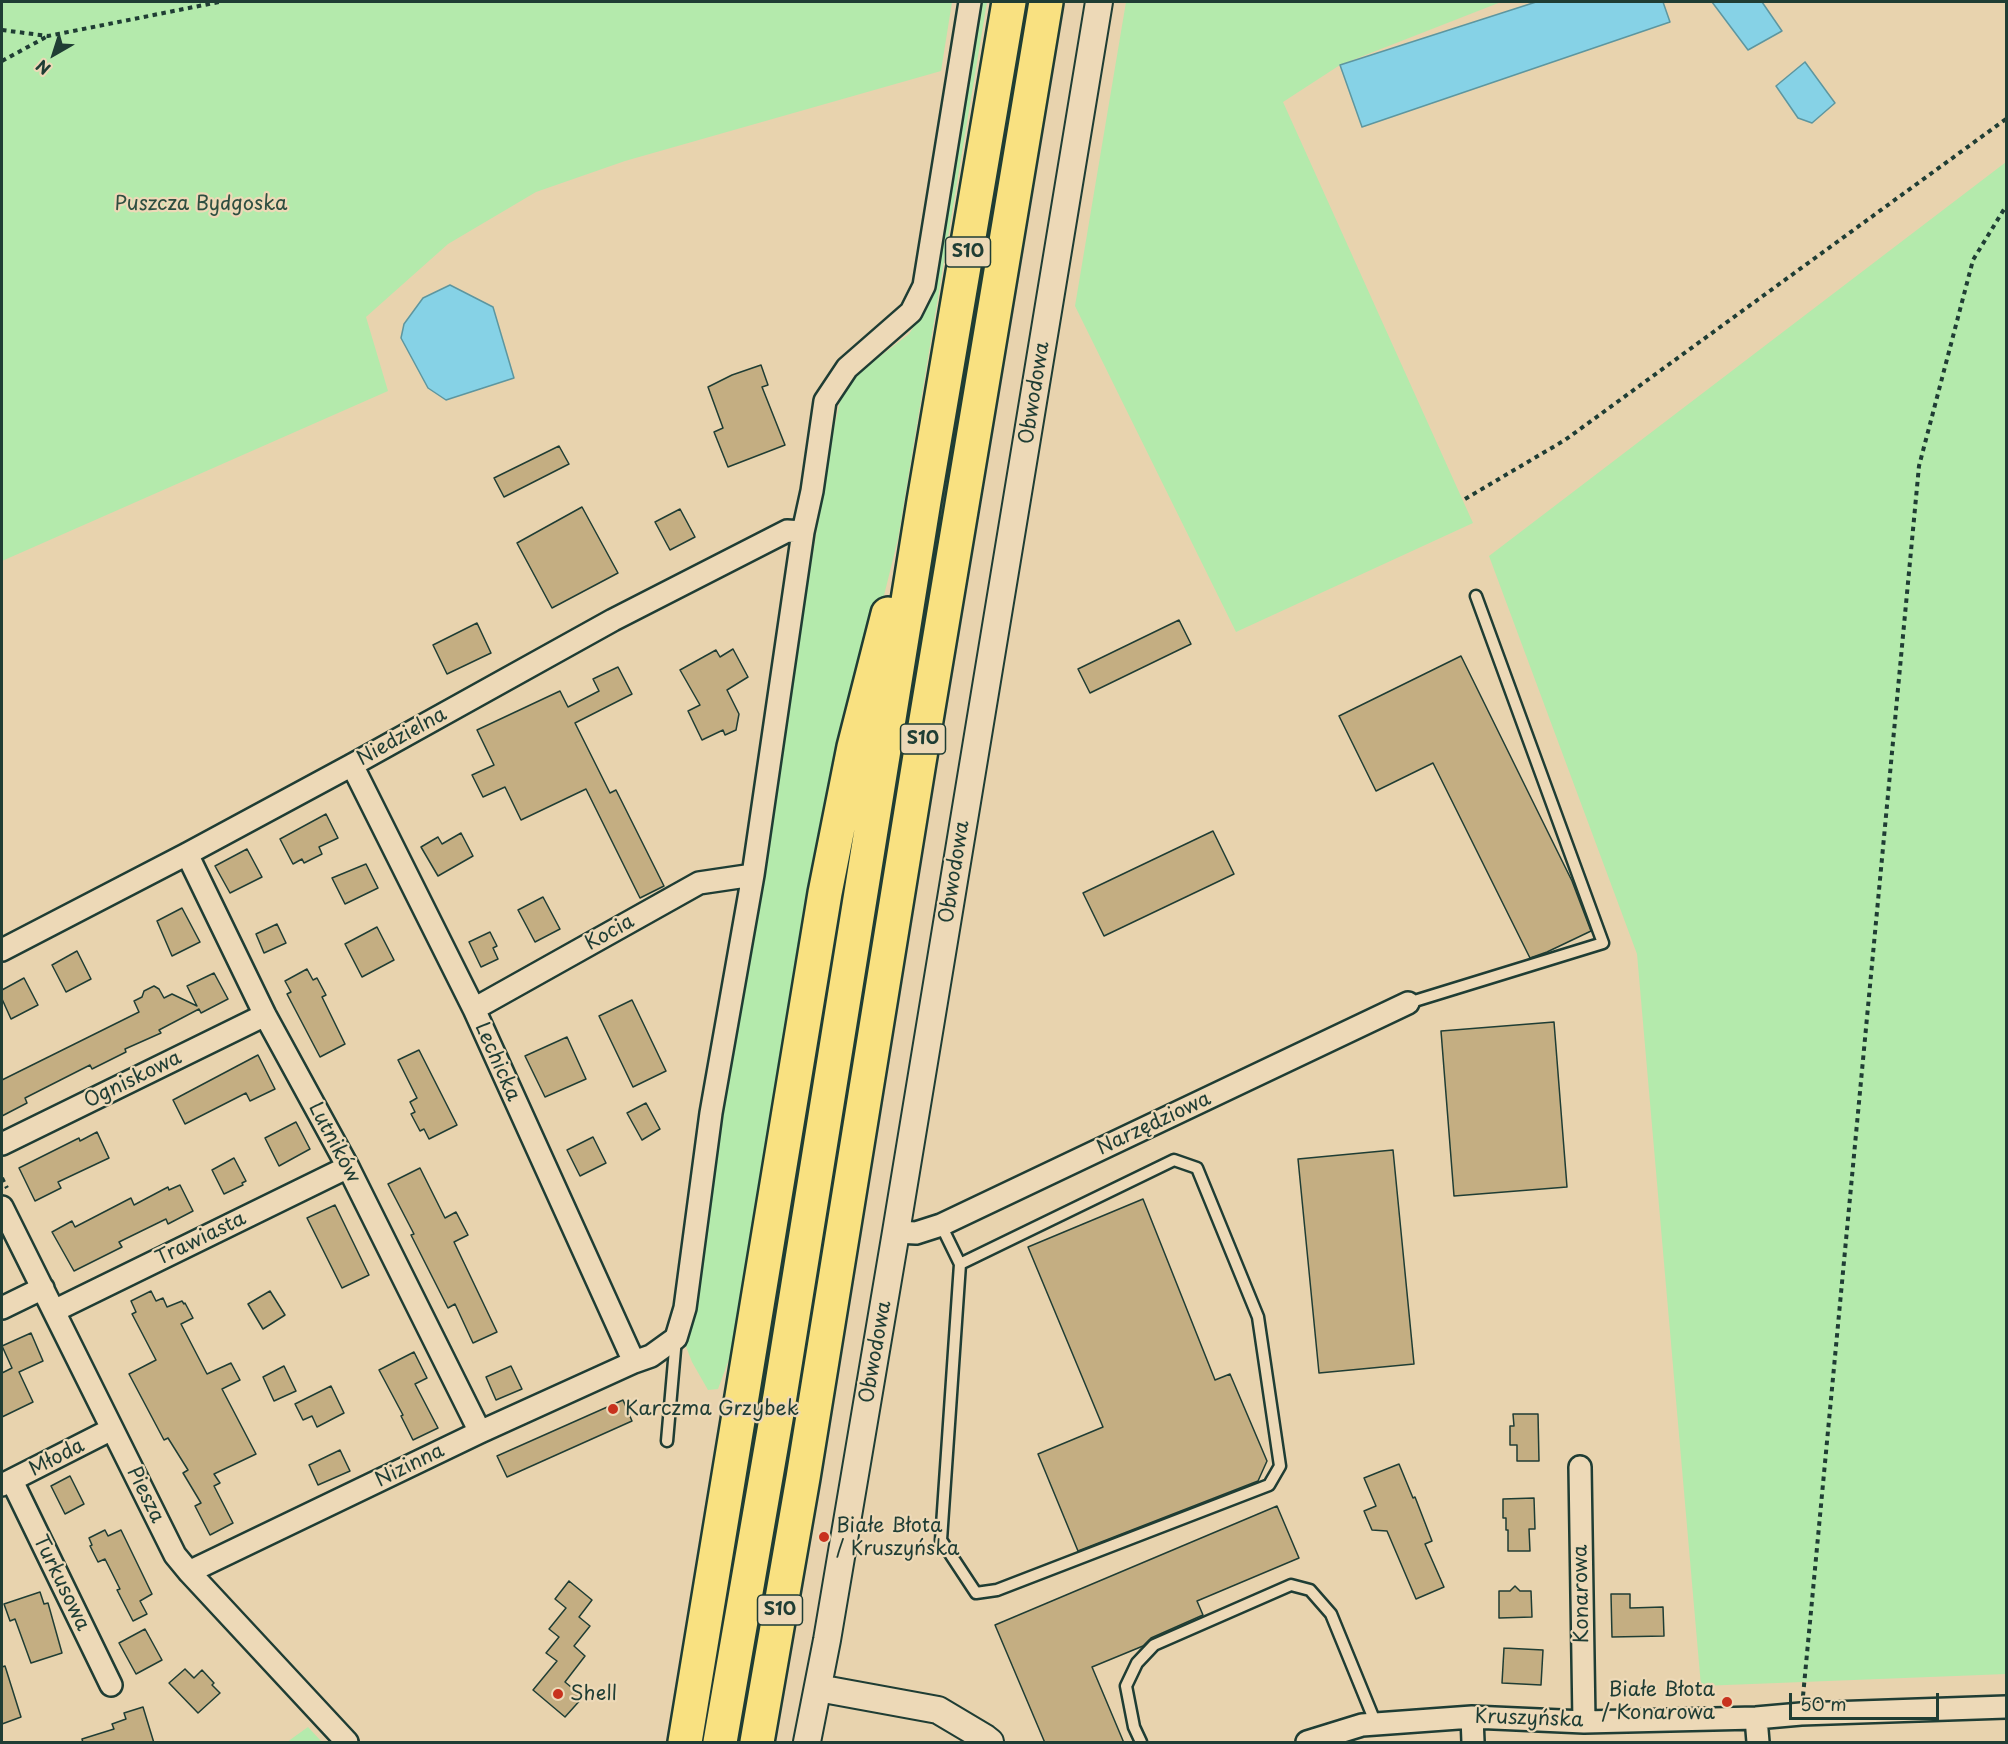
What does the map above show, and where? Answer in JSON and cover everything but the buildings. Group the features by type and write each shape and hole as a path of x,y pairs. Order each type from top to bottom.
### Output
{"highway":[{"name":"S10","path":"720,1743 780,1396 924,501 1010,2"},
{"name":"S10","path":"757,1743 803,1478 913,796 1046,2"},
{"path":"685,1743 765,1244 830,863 854,747 886,620 924,501"}],"street":[{"path":"676,1338 685,1308 711,1113 753,875 803,532 812,491 825,401 847,368 911,312 924,286 970,2"},
{"name":"Obwodowa","path":"807,1743 896,1232 1099,2"},
{"name":"Niedzielna","path":"2,950 352,765 613,620 787,531 803,532"},
{"name":"Lechicka","path":"352,765 474,1009 633,1362"},
{"name":"Lutników","path":"187,854 265,1015 348,1167 480,1432"},
{"name":"Kocia","path":"474,1009 699,883 753,875"},
{"name":"Narzędziowa","path":"896,1232 916,1233 941,1225 1408,1003"},
{"name":"Ogniskowa","path":"2,1144 265,1015"},
{"name":"Trawiasta","path":"54,1311 348,1167"},
{"name":"Piesza","path":"2,1207 175,1555 347,1743"},
{"path":"2,1308 43,1288"},
{"name":"Nizinna","path":"189,1572 480,1432 633,1362 651,1356 676,1338"},
{"name":"Młoda","path":"7,1483 112,1429"},
{"name":"Konarowa","path":"1580,1467 1584,1722"},
{"name":"Turkusowa","path":"7,1483 111,1685"},
{"path":"818,1688 938,1710 990,1743"},
{"name":"Kruszyńska","path":"1307,1743 1362,1725 1472,1717 1584,1722 1756,1718 1801,1714 2007,1707"},
{"path":"1472,1717 1473,1743"},
{"path":"1756,1718 1758,1743"}],"lane":[{"path":"1408,1003 1603,944 1476,596"},
{"path":"941,1225 960,1264 941,1540 976,1593 997,1590 1269,1485 1280,1466 1258,1317 1197,1168 1174,1160 960,1264"},
{"path":"667,1441 676,1338"},
{"path":"1140,1743 1134,1727 1126,1686 1137,1663 1154,1645 1291,1585 1310,1590 1331,1614 1376,1724"}],"path":[{"path":"2,61 48,36 219,2"},
{"path":"2,30 48,36"},
{"path":"1465,499 1565,440 2007,119"},
{"path":"1801,1714 1918,466 1973,260 2007,206"}],"green space":[{"name":"Puszcza Bydgoska","path":"2,2 952,2 941,71 625,161 536,192 448,244 366,317 388,391 2,561"},
{"path":"978,2 987,2 898,539 806,903 731,1354 718,1389 708,1390 685,1344 771,802 835,423 842,393 856,375 909,334 927,306"},
{"path":"1126,2 1501,2 1340,65 1283,102 1473,523 1236,632 1075,306"},
{"path":"2006,162 2006,1674 1701,1686 1637,954 1489,556"},
{"path":"308,1727 322,1742 287,1742"}],"water":[{"path":"1536,2 1663,2 1670,22 1362,127 1340,65"},
{"path":"1712,2 1762,2 1782,31 1748,50"},
{"path":"1805,62 1835,103 1812,123 1798,118 1776,86"},
{"path":"450,285 493,307 514,378 446,400 428,388 401,338 404,324 423,298"}],"place":[{"name":"Karczma Grzybek","path":"613,1409"},
{"name":"Białe Błota / Kruszyńska","path":"824,1537"},
{"name":"Shell","path":"558,1694"},
{"name":"Białe Błota / Konarowa","path":"1727,1702"}]}
